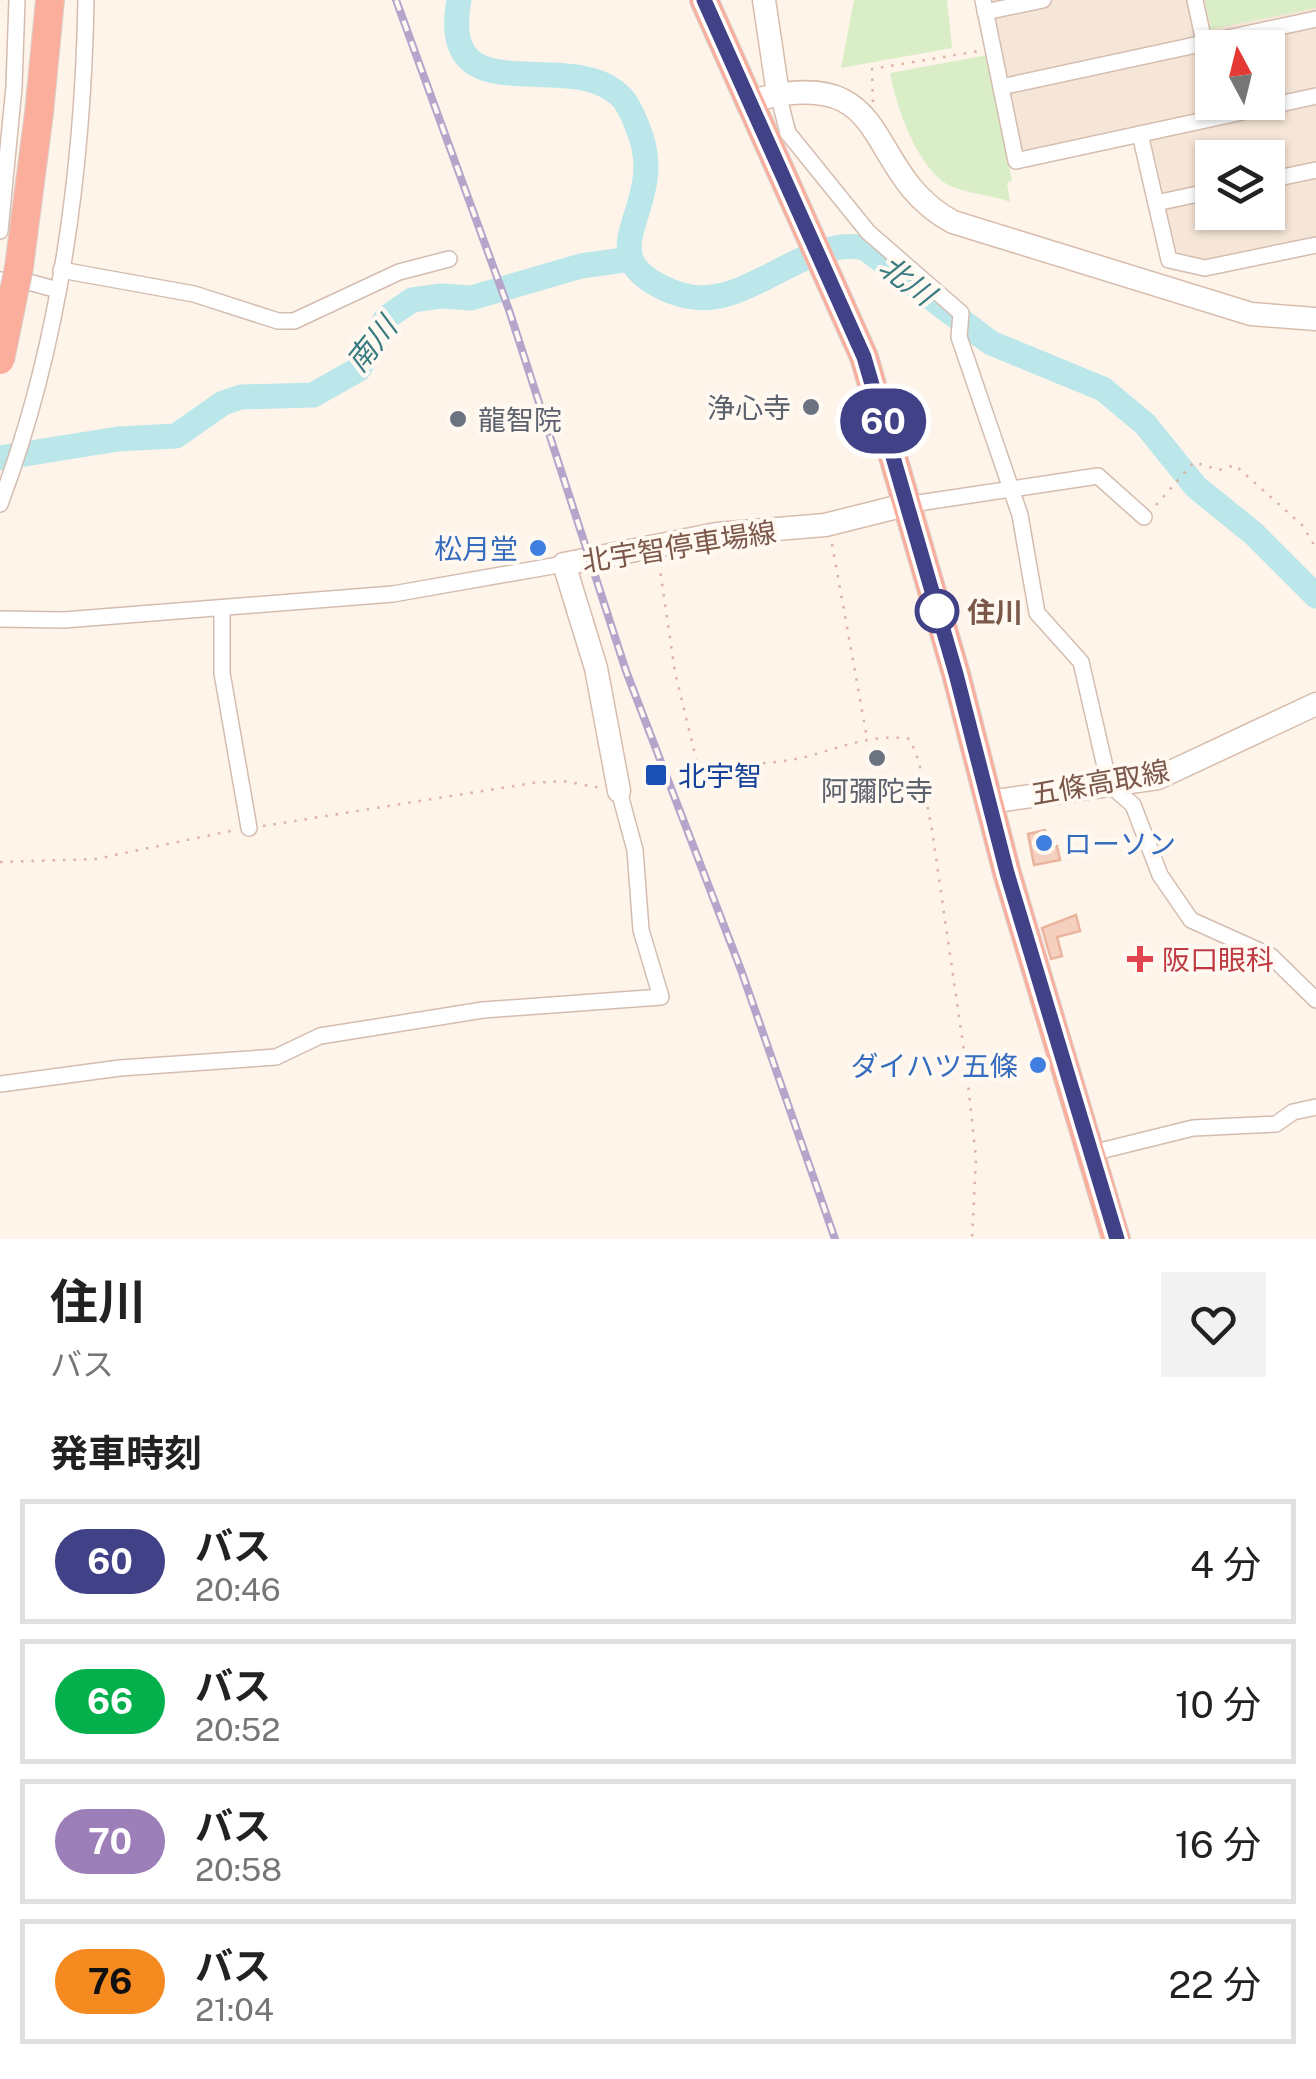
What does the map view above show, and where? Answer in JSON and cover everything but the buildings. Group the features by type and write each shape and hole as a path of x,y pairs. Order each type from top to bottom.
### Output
{"highway":[{"path":"38,112 42,0"},
{"path":"0,360 19,267 50,0"},
{"path":"704,0 864,357 1116,1239"}],"main road":[{"path":"764,0 778,94"},
{"path":"748,102 778,94 836,97 856,106 874,124 910,191 926,208 953,222 1251,314 1316,319"},
{"name":"北宇智停車場線","path":"618,791 596,668 564,564 656,544 825,525 905,505"},
{"name":"五條高取線","path":"989,802 1171,773 1316,704"}],"street":[{"path":"0,231 14,87 16,0"},
{"path":"0,504 26,420 58,290 79,142 86,0"},
{"path":"1043,0 984,6 1016,162 1316,96"},
{"path":"1195,0 1201,30"},
{"path":"1262,30 1316,19"},
{"path":"1001,87 1195,44"},
{"path":"778,94 788,134 868,232 961,313 958,337 988,414 1008,489 1020,515 1037,613 1081,662 1109,784 1133,805 1160,875 1191,920 1271,956 1316,1000"},
{"path":"1140,134 1170,260 1205,268 1316,244"},
{"path":"1285,176 1316,170"},
{"path":"1156,203 1195,195"},
{"path":"61,270 194,294 278,320 294,321 399,272 449,259"},
{"path":"0,280 58,290"},
{"path":"905,505 1098,476 1144,517"},
{"path":"0,619 64,620 393,594 564,564"},
{"path":"222,608 220,659 249,828"},
{"path":"0,1084 120,1068 276,1057 320,1036 483,1010 661,996 641,930 635,850 618,791"},
{"path":"1092,1154 1192,1128 1276,1124 1292,1112 1316,1107"}],"path":[{"path":"874,124 872,69 993,48"},
{"path":"1144,517 1194,462 1219,470 1235,465 1302,525 1316,548"},
{"path":"825,525 838,562 868,740"},
{"path":"656,544 675,672 698,766 801,758 837,744 868,740 910,740 919,762 974,1139 972,1239"},
{"path":"0,862 96,860 249,828 533,783 563,781 618,791"}],"shaded area":[{"path":"983,0 1316,0 1316,245 1205,268 1169,260 1140,135 1016,161"}],"green space":[{"path":"854,0 947,0 952,48 841,68"},
{"path":"1205,0 1316,0 1316,8 1211,29"},
{"path":"988,55 1012,181 1007,183 1010,202 955,188 937,176 910,135 890,73"}],"waterway":[{"name":"北川","path":"459,0 457,36 467,57 486,69 595,81 627,104 644,148 646,167 629,246 634,265 651,281 679,294 703,298 750,285 819,252 865,248 991,343 1103,389 1145,424 1196,487 1253,533 1316,596"},
{"name":"南川","path":"0,458 118,439 176,436 223,403 241,397 313,395 359,369 386,318 412,300 441,296 471,298 581,266 631,259"}],"railway":[{"path":"396,0 509,310 626,671 741,970 835,1239"}],"bus line":[{"name":"60","path":"704,0 864,357 956,674 1007,873 1117,1239"}],"place":[{"name":"浄心寺","path":"811,407"},
{"name":"龍智院","path":"458,419"},
{"name":"松月堂","path":"538,548"},
{"name":"住川","path":"937,611"},
{"name":"阿彌陀寺","path":"877,758"},
{"name":"北宇智","path":"656,775"},
{"name":"ローソン","path":"1044,843"},
{"name":"阪口眼科","path":"1140,959"},
{"name":"ダイハツ五條","path":"1038,1065"}]}
